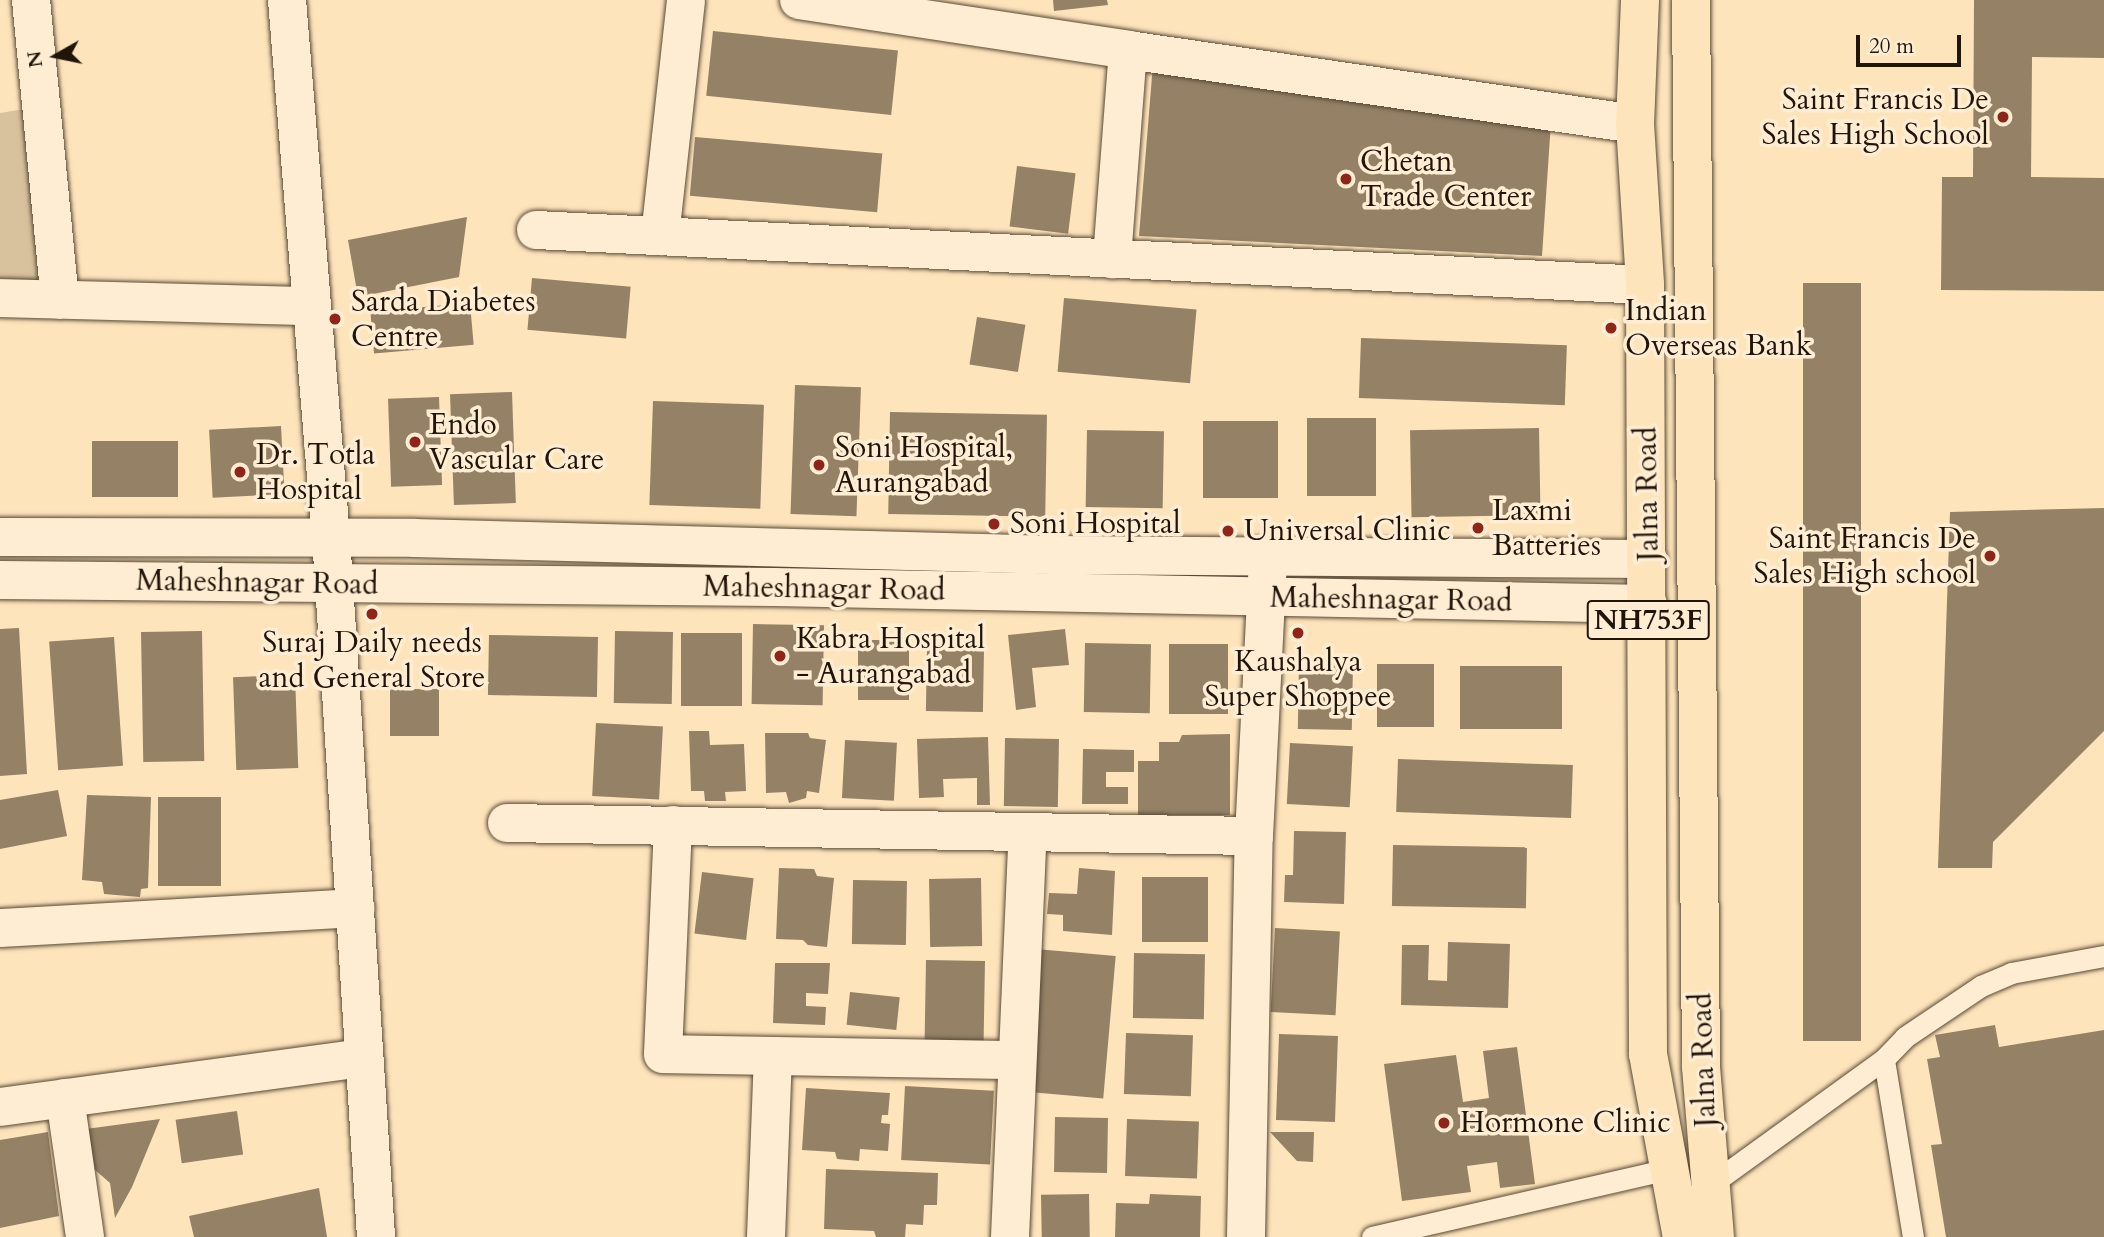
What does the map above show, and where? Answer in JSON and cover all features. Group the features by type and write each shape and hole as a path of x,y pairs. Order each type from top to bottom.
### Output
{"highway":[{"name":"Jalna Road","path":"1640,0 1635,124 1645,285 1648,1054 1682,1237"},
{"name":"Jalna Road","path":"1691,0 1701,1067 1715,1237"}],"street":[{"path":"31,0 60,300"},
{"path":"287,0 331,537 376,1237"},
{"path":"660,236 686,0"},
{"path":"799,0 1635,124"},
{"path":"1112,259 1128,50"},
{"path":"536,230 1645,285"},
{"path":"0,298 312,306"},
{"name":"Maheshnagar Road","path":"0,537 331,537 1053,555 1648,559"},
{"path":"1246,1237 1254,836 1269,557"},
{"name":"Maheshnagar Road","path":"0,580 788,587 1648,604"},
{"path":"507,823 1254,836"},
{"path":"673,825 663,1054 1017,1060"},
{"path":"1010,1237 1028,832"},
{"path":"0,928 355,908"},
{"path":"766,1237 773,1056"},
{"path":"0,1107 364,1058"},
{"path":"65,1098 85,1237"}],"lane":[{"path":"1710,1185 1884,1059 1905,1037 1981,986 2011,973 2104,956"},
{"path":"1884,1059 1913,1237"},
{"path":"1372,1237 1669,1169"}],"shaded area":[{"path":"24,109 43,286 0,281 0,113"}],"building":[{"path":"1053,0 1107,0 1108,5 1054,11"},
{"name":"Saint Francis De Sales High School","path":"1974,0 2104,0 2104,58 2032,57 2031,177 2104,178 2104,291 1941,290 1942,177 1973,177"},
{"path":"713,31 898,50 891,115 706,96"},
{"name":"Chetan Trade Center","path":"1153,64 1551,122 1542,256 1139,236"},
{"path":"695,137 882,153 877,212 690,196"},
{"path":"1017,166 1076,173 1068,234 1010,227"},
{"path":"467,217 459,277 358,297 348,240"},
{"path":"532,278 631,287 626,338 527,330"},
{"path":"1803,283 1861,283 1861,1041 1803,1041"},
{"path":"1064,298 1196,310 1190,383 1058,372"},
{"path":"470,303 474,345 374,354 370,312"},
{"path":"977,317 1025,325 1018,372 969,364"},
{"path":"1361,338 1567,345 1565,405 1359,398"},
{"path":"795,385 861,387 856,516 790,514"},
{"path":"512,392 516,503 454,505 450,394"},
{"name":"Endo Vascular Care","path":"439,397 442,485 391,487 388,399"},
{"path":"653,401 764,405 760,509 649,505"},
{"path":"890,412 1047,415 1045,517 888,514"},
{"path":"1307,418 1376,418 1376,496 1307,496"},
{"path":"1203,421 1278,421 1278,498 1203,498"},
{"path":"281,426 285,494 213,498 209,430"},
{"path":"1539,428 1541,515 1412,517 1410,430"},
{"path":"1087,430 1164,431 1163,508 1086,507"},
{"path":"92,441 178,441 178,497 92,497"},
{"path":"2104,508 2104,731 1993,842 1992,868 1938,868 1950,512"},
{"path":"753,624 824,625 823,705 752,704"},
{"path":"19,628 27,774 0,776 0,629"},
{"path":"1065,629 1069,665 1032,668 1036,707 1016,710 1008,635"},
{"path":"202,631 204,761 143,762 141,632"},
{"path":"615,631 673,632 672,704 614,703"},
{"path":"681,633 742,633 742,706 681,706"},
{"path":"489,635 598,637 597,697 488,695"},
{"path":"114,637 123,766 58,770 49,642"},
{"path":"858,640 909,640 909,700 858,700"},
{"path":"1085,643 1151,644 1150,713 1084,712"},
{"path":"1169,644 1228,644 1228,714 1169,714"},
{"path":"927,649 984,650 983,712 926,711"},
{"path":"1299,661 1353,662 1352,730 1298,729"},
{"path":"1377,664 1434,664 1434,727 1377,727"},
{"path":"1460,666 1562,666 1562,729 1460,729"},
{"path":"295,675 298,768 236,770 233,677"},
{"path":"390,689 439,689 439,736 390,736"},
{"path":"596,723 663,727 659,799 592,796"},
{"path":"689,731 709,731 710,745 744,744 746,791 725,792 726,801 705,801 704,791 691,791"},
{"path":"765,733 808,733 810,738 826,740 819,793 807,791 806,798 789,803 786,792 766,793"},
{"path":"1230,734 1230,815 1138,815 1138,761 1159,761 1159,742 1179,742 1182,735"},
{"path":"988,737 990,805 977,805 977,778 943,779 944,797 919,798 917,739"},
{"path":"1005,738 1059,739 1058,807 1004,806"},
{"path":"845,740 897,743 894,801 842,798"},
{"path":"1290,743 1353,746 1350,807 1287,804"},
{"path":"1083,749 1134,750 1134,772 1106,772 1106,787 1128,787 1128,804 1082,804"},
{"path":"1398,759 1573,765 1571,818 1396,812"},
{"path":"58,790 67,836 0,849 0,800"},
{"path":"87,795 151,797 148,888 141,889 140,897 104,894 102,882 82,880"},
{"path":"158,797 221,797 221,886 158,886"},
{"path":"1294,831 1346,832 1344,904 1284,902 1285,875 1293,875"},
{"path":"1393,845 1527,847 1526,908 1392,906"},
{"path":"779,868 814,869 817,876 834,878 827,947 808,945 803,940 776,939"},
{"path":"1079,868 1115,871 1112,935 1063,931 1063,915 1047,914 1049,893 1077,894"},
{"path":"702,872 754,878 746,940 694,934"},
{"path":"1142,877 1208,877 1208,942 1142,942"},
{"path":"981,878 982,946 930,947 929,879"},
{"path":"853,880 907,881 906,945 852,944"},
{"path":"1275,928 1340,931 1336,1015 1271,1012"},
{"path":"1448,942 1510,944 1508,1008 1401,1005 1402,945 1429,945 1428,980 1447,981"},
{"path":"1036,949 1116,956 1103,1098 1024,1091"},
{"path":"1134,953 1205,954 1204,1019 1133,1018"},
{"path":"926,960 985,961 984,1042 925,1041"},
{"path":"775,963 830,963 828,994 806,993 806,1006 826,1007 825,1025 773,1023"},
{"path":"850,992 900,997 896,1030 847,1025"},
{"path":"1995,1025 1999,1047 2104,1030 2104,1237 1946,1237 1931,1145 1942,1144 1927,1059 1940,1057 1935,1035"},
{"path":"1126,1033 1193,1035 1191,1096 1124,1094"},
{"path":"1279,1034 1338,1036 1335,1122 1276,1120"},
{"path":"1517,1047 1535,1184 1500,1188 1497,1162 1467,1166 1471,1192 1402,1201 1384,1064 1456,1055 1463,1102 1489,1098 1483,1051"},
{"path":"905,1086 994,1091 990,1165 901,1160"},
{"path":"806,1088 890,1093 888,1115 882,1115 881,1123 890,1124 888,1151 860,1149 859,1161 837,1159 835,1152 802,1150"},
{"path":"237,1111 243,1155 182,1163 176,1120"},
{"path":"1055,1117 1108,1118 1107,1173 1054,1172"},
{"path":"160,1119 132,1187 115,1218 110,1183 94,1169 86,1129"},
{"path":"1127,1119 1199,1122 1197,1178 1125,1176"},
{"path":"48,1132 59,1216 0,1228 0,1140"},
{"path":"1270,1132 1314,1132 1313,1162 1297,1161"},
{"path":"826,1169 938,1173 937,1205 924,1205 923,1225 906,1224 905,1237 876,1237 874,1231 824,1229"},
{"path":"319,1188 327,1237 194,1237 189,1216"},
{"path":"1089,1194 1090,1237 1042,1237 1041,1195"},
{"path":"1150,1194 1201,1196 1200,1237 1115,1237 1116,1203 1149,1204"}],"place":[{"name":"Saint Francis De Sales High School","path":"2003,117"},
{"name":"Chetan Trade Center","path":"1346,179"},
{"name":"Sarda Diabetes Centre","path":"335,319"},
{"name":"Indian Overseas Bank","path":"1611,328"},
{"name":"Endo Vascular Care","path":"415,442"},
{"name":"Soni Hospital, Aurangabad","path":"819,465"},
{"name":"Dr. Totla Hospital","path":"240,472"},
{"name":"Soni Hospital","path":"994,524"},
{"name":"Laxmi Batteries","path":"1478,528"},
{"name":"Universal Clinic","path":"1228,531"},
{"name":"Saint Francis De Sales High school","path":"1990,556"},
{"name":"Suraj Daily needs and General Store","path":"372,614"},
{"name":"Kaushalya Super Shoppee","path":"1298,633"},
{"name":"Kabra Hospital - Aurangabad","path":"780,656"},
{"name":"Hormone Clinic","path":"1444,1123"}]}
